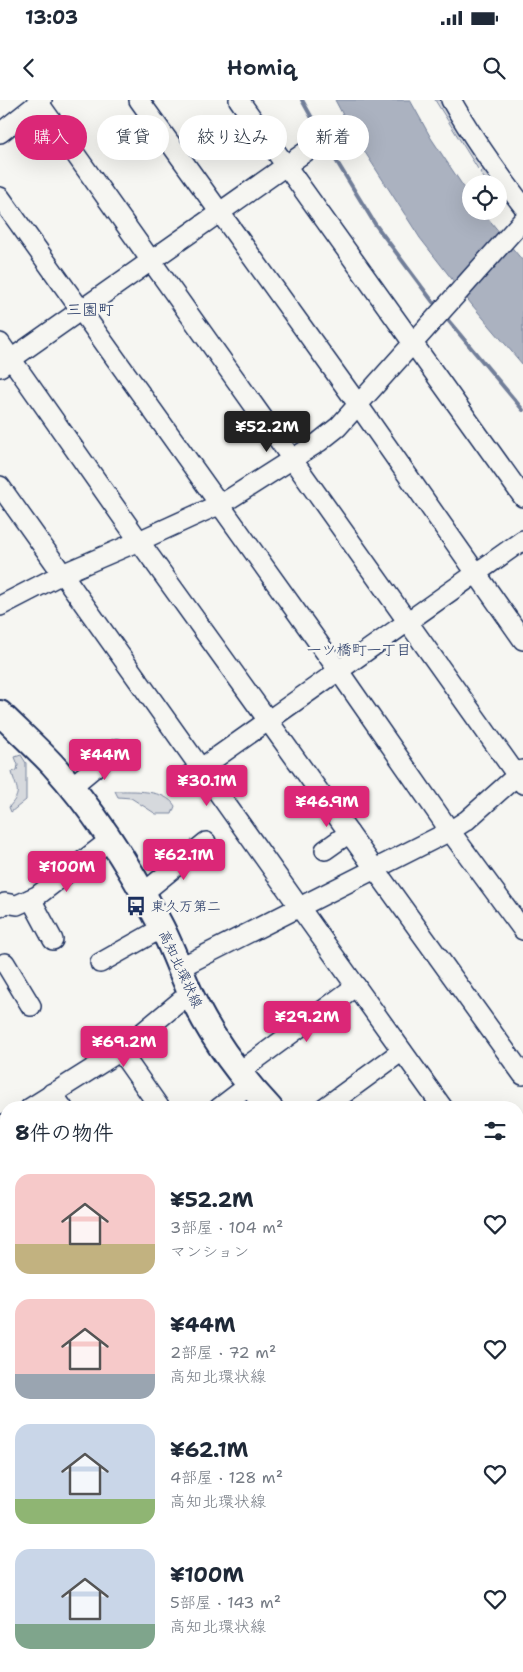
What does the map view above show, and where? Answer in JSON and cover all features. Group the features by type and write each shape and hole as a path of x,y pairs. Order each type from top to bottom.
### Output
{"main road":[{"name":"高知北環状線","path":"0,714 51,763 110,840 128,867 162,928 190,993 207,1024 244,1079 264,1101"}],"street":[{"path":"139,100 358,405 523,640"},
{"path":"239,100 523,497"},
{"path":"451,100 497,172 523,206"},
{"path":"0,132 41,101 151,261 292,460 521,777 467,820 450,831 179,968"},
{"path":"6,363 297,157"},
{"path":"0,196 338,670 450,831 523,930"},
{"path":"0,606 62,574 220,505 319,442 338,427 518,225"},
{"path":"0,343 6,363 140,541 523,1075"},
{"path":"2,494 62,574 439,1101"},
{"path":"180,781 200,769 523,540"},
{"path":"71,787 117,749"},
{"path":"324,850 348,833"},
{"path":"2,901 17,905 31,899 110,840"},
{"path":"142,894 206,842"},
{"path":"31,899 53,940"},
{"path":"100,963 162,928"},
{"path":"2,961 32,1006"},
{"path":"225,1101 244,1079 356,986"},
{"path":"58,1100 190,993"},
{"path":"120,1051 155,1101"},
{"path":"334,1101 402,1051"}],"shaded area":[{"path":"335,100 410,100 431,138 462,184 462,220 489,220 523,261 523,365 472,305 420,238 369,158 369,115 343,115"},
{"path":"435,100 446,100 483,165 478,169"},
{"path":"485,168 489,175 482,175 480,172"},
{"path":"21,755 26,763 26,800 11,812 9,807 17,794 12,772 17,770 18,765 15,757"},
{"path":"115,791 139,791 164,796 175,806 172,814 156,814 131,798 118,797"}],"waterway":[{"path":"302,100 310,115"},
{"path":"336,160 375,224 433,302"},
{"path":"447,319 523,410"}],"place":[{"name":"東久万第二","path":"136,906"}],"district":[{"name":"三園町","path":"90,309"},
{"name":"一ツ橋町一丁目","path":"359,650"}]}
